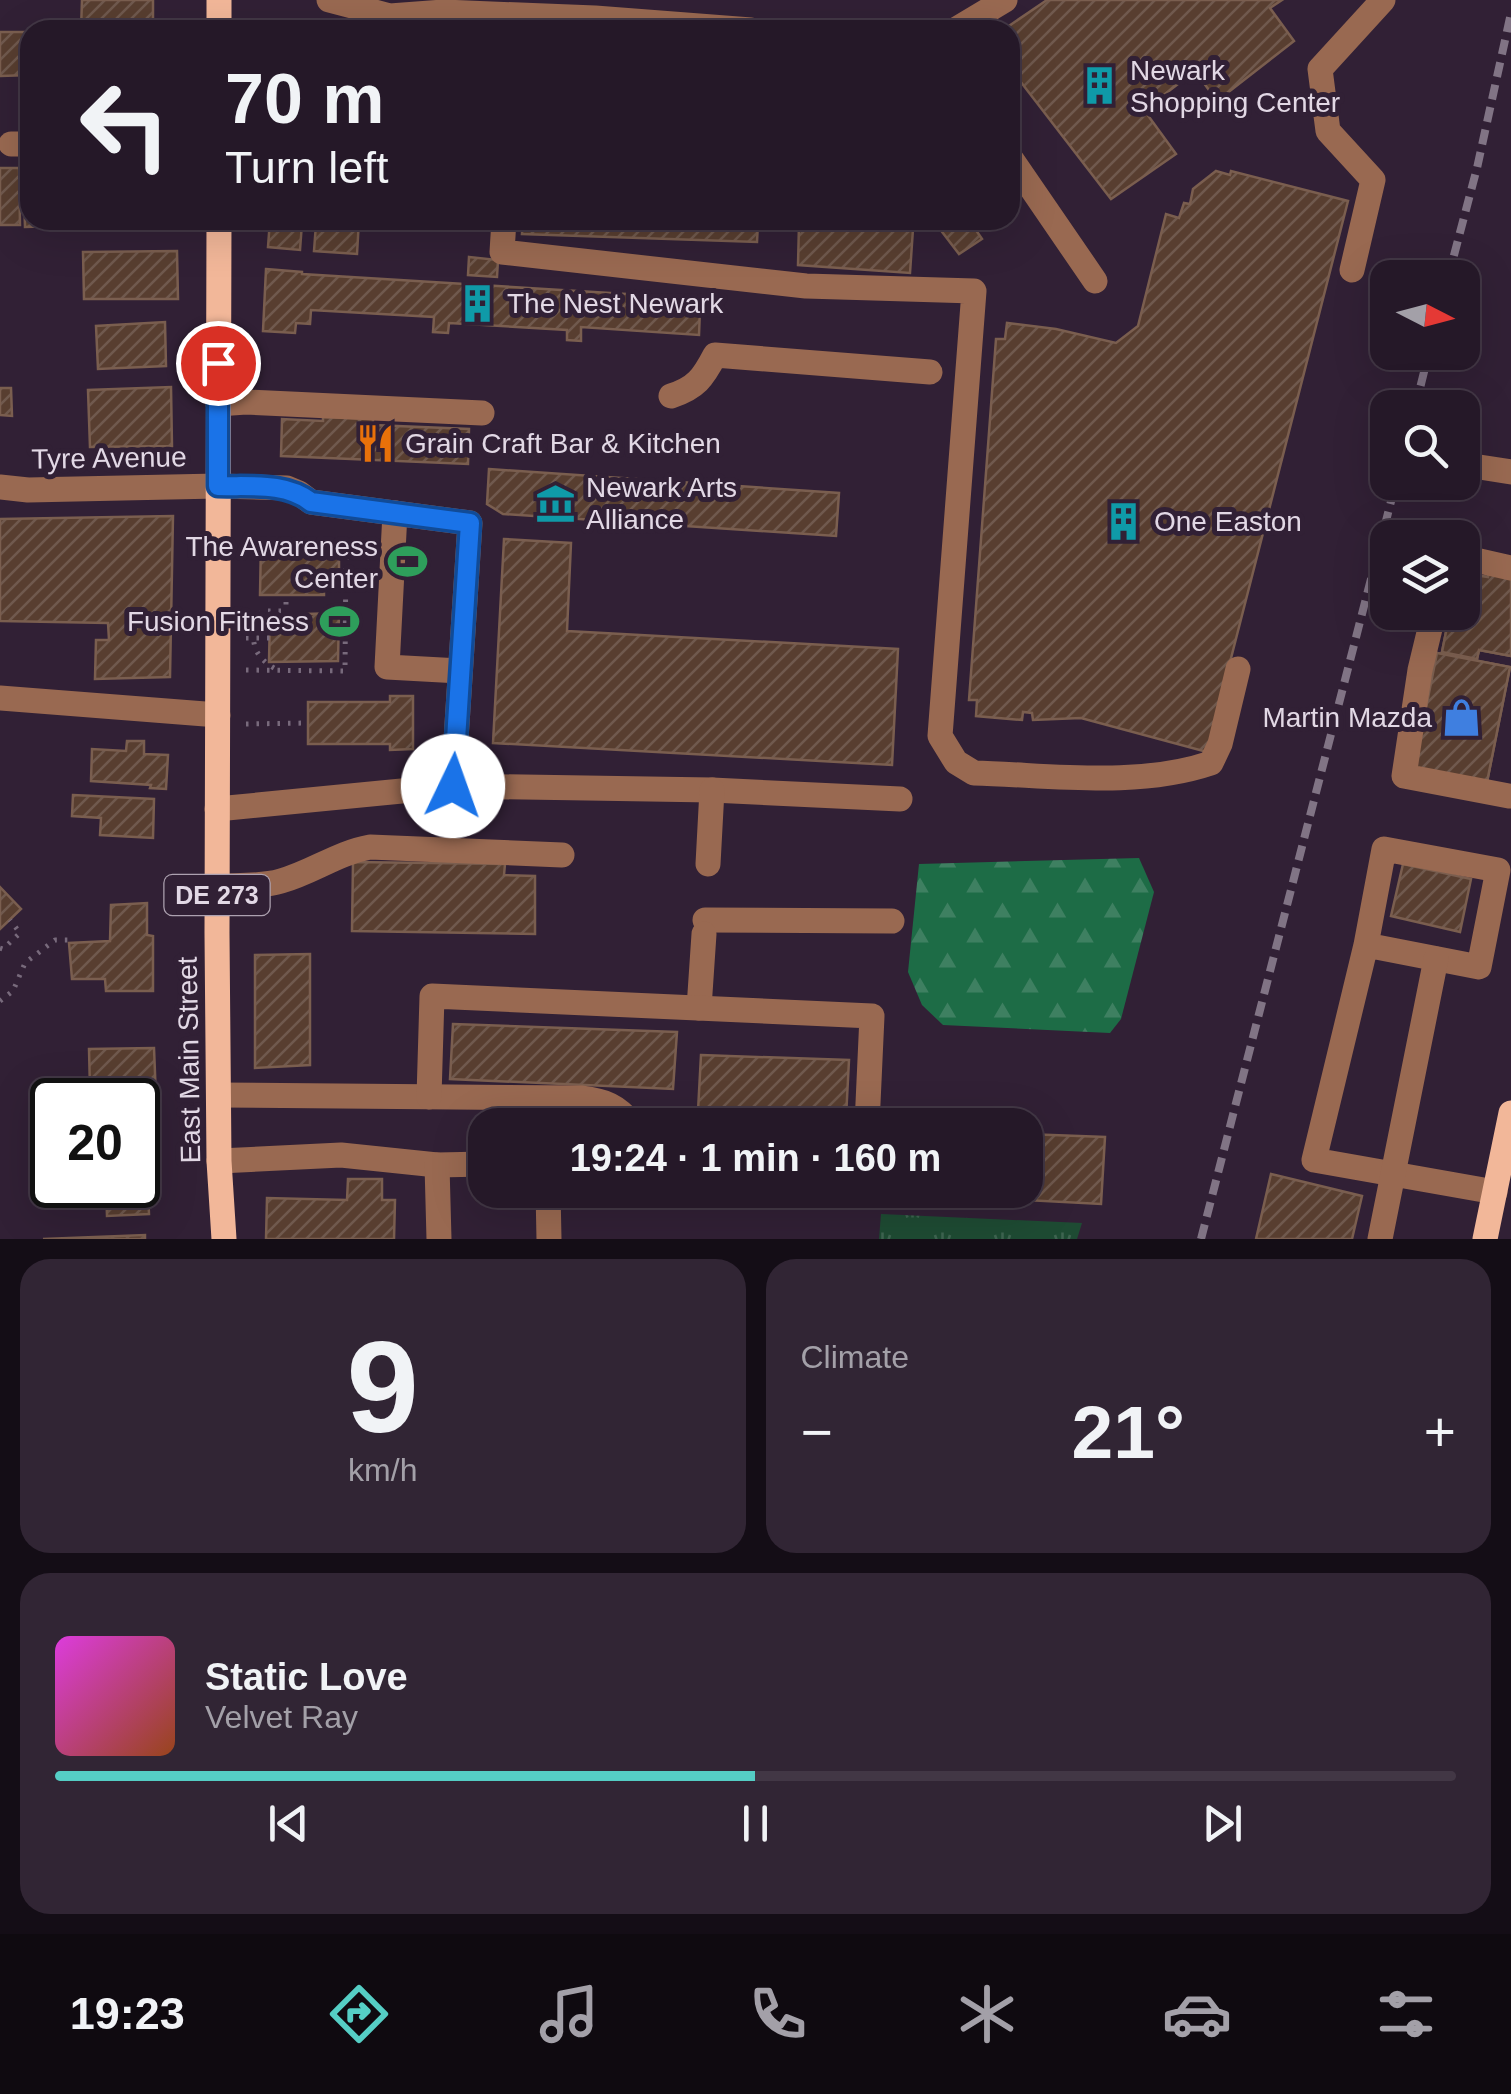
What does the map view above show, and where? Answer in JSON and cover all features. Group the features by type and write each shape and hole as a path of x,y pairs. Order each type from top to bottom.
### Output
{"main road":[{"name":"East Main Street","path":"218,230 217,886 219,1160 224,1238"},
{"path":"1486,1239 1511,1113"}],"street":[{"path":"329,0 390,16 443,12 500,20"},
{"path":"972,20 1006,0"},
{"path":"1352,270 1373,180 1328,132 1320,69 1383,0"},
{"path":"554,20 621,20"},
{"path":"1020,172 1095,281"},
{"path":"503,230 502,252 806,286 974,290 940,736 956,762 974,773 1128,778 1212,763 1238,669"},
{"path":"671,396 685,392 702,378 715,355 930,372"},
{"path":"218,404 246,402 482,414"},
{"path":"1480,467 1511,472"},
{"name":"Tyre Avenue","path":"0,487 287,488 311,502 470,523 460,671"},
{"path":"395,513 388,668 460,671 453,786"},
{"path":"1480,562 1511,568"},
{"path":"1430,630 1404,776 1509,796"},
{"path":"0,698 218,714"},
{"path":"217,809 453,786 712,790 900,799"},
{"path":"708,864 712,790"},
{"path":"217,886 277,883 349,851 370,848 562,855"},
{"path":"1366,946 1479,967 1498,870 1384,848 1366,946 1314,1160 1495,1192"},
{"path":"699,1008 704,927 892,921"},
{"path":"1380,1239 1436,959"},
{"path":"428,1097 432,996 872,1016 868,1108"},
{"path":"219,1095 580,1098 602,1101 615,1108"},
{"path":"219,1160 341,1155 468,1164"},
{"path":"437,1165 440,1239"},
{"path":"548,1208 549,1239"},
{"path":"214,1239 224,1238"}],"path":[{"path":"246,670 345,671 346,548"},
{"path":"278,670 262,661 255,651 256,615 264,611 286,613 286,595"},
{"path":"246,638 270,638"},
{"path":"246,724 308,723"},
{"path":"0,948 4,949 20,933 10,920"},
{"path":"0,1000 12,991 26,963 54,940 73,942"}],"green space":[{"path":"1139,858 1154,892 1121,1019 1110,1033 943,1025 922,1005 908,972 919,864"},
{"path":"881,1214 1082,1223 1077,1239 879,1239"}],"building":[{"path":"82,0 153,0 153,20 81,20"},
{"name":"Newark Shopping Center","path":"1047,0 1282,0 1270,8 1294,41 1217,101 1195,71 1144,110 1176,154 1111,199 1020,81 1018,20"},
{"path":"0,32 20,32 20,75 0,76"},
{"path":"0,168 19,168 20,225 0,225"},
{"name":"One Easton","path":"1216,171 1230,175 1231,171 1348,201 1207,752 1081,718 1033,720 1032,713 1023,712 1022,720 976,716 977,700 969,700 996,339 1005,339 1007,323 1116,343 1138,326 1166,214 1179,218 1184,203 1190,204 1193,189"},
{"path":"269,230 301,230 300,250 268,247"},
{"path":"316,230 358,230 357,254 314,251"},
{"path":"522,230 758,230 757,242 522,234"},
{"path":"799,230 913,230 910,273 798,265"},
{"path":"941,230 976,230 982,239 959,254"},
{"path":"177,251 178,299 84,299 83,252"},
{"path":"469,257 498,260 497,277 468,275"},
{"name":"The Nest Newark","path":"266,269 691,298 690,308 700,309 699,335 581,327 581,341 567,340 567,330 449,323 448,333 433,332 434,317 311,310 310,324 296,323 295,333 263,331"},
{"path":"165,322 166,366 98,369 96,326"},
{"path":"171,387 172,446 90,447 88,390"},
{"path":"0,388 11,388 12,416 0,415"},
{"name":"Grain Craft Bar & Kitchen","path":"323,417 373,419 373,425 469,429 468,464 281,456 282,419 323,421"},
{"path":"489,469 839,493 836,536 503,514 487,504"},
{"path":"173,516 170,677 95,679 96,640 109,640 108,623 0,621 0,519"},
{"path":"504,539 571,543 567,631 898,649 892,765 493,743"},
{"path":"261,542 339,542 339,589 324,589 324,595 260,595"},
{"path":"1489,572 1511,576 1511,656 1479,650 1477,659 1442,652 1446,630 1480,630 1480,576 1488,577"},
{"path":"1489,572 1511,576 1511,656 1479,650 1477,659 1442,652 1446,630 1480,630 1480,576 1488,577"},
{"path":"339,613 338,661 269,662 270,615"},
{"name":"Martin Mazda","path":"1437,653 1510,667 1487,782 1414,768"},
{"name":"Martin Mazda","path":"1437,653 1510,667 1487,782 1414,768"},
{"path":"390,696 413,696 413,749 390,750 390,744 308,744 308,702 390,702"},
{"path":"127,741 144,741 144,754 168,755 166,789 91,781 92,749 126,751"},
{"path":"73,795 154,799 153,838 100,835 101,818 72,816"},
{"path":"353,862 505,864 504,875 535,876 535,934 352,931"},
{"path":"1403,864 1471,879 1460,932 1391,916"},
{"path":"0,887 21,909 0,929"},
{"path":"147,903 147,935 153,936 153,991 106,991 105,979 72,979 69,943 110,941 111,905"},
{"path":"310,954 310,1065 255,1068 255,955"},
{"path":"453,1024 677,1032 673,1089 450,1079"},
{"path":"154,1048 155,1078 90,1078 89,1049"},
{"path":"701,1055 849,1060 847,1108 698,1108"},
{"path":"1043,1135 1105,1137 1101,1204 1043,1201"},
{"path":"1271,1174 1362,1196 1352,1239 1256,1239"},
{"path":"348,1179 382,1179 382,1200 395,1200 394,1239 266,1239 267,1198 347,1200"},
{"path":"107,1208 149,1208 149,1214 107,1216"},
{"path":"145,1235 145,1239 43,1239"}],"railway":[{"path":"1453,260 1511,13"},
{"path":"1420,390 1424,370"},
{"path":"1201,1239 1391,500"}],"place":[{"name":"Newark Shopping Center","path":"1100,86"},
{"name":"The Nest Newark","path":"477,303"},
{"name":"Grain Craft Bar & Kitchen","path":"375,443"},
{"name":"Newark Arts Alliance","path":"556,503"},
{"name":"One Easton","path":"1124,521"},
{"name":"The Awareness Center","path":"408,562"},
{"name":"Fusion Fitness","path":"339,621"},
{"name":"Martin Mazda","path":"1462,717"}],"route":[{"path":"218,363 218,486 287,488 311,502 470,523 453,786"}]}
